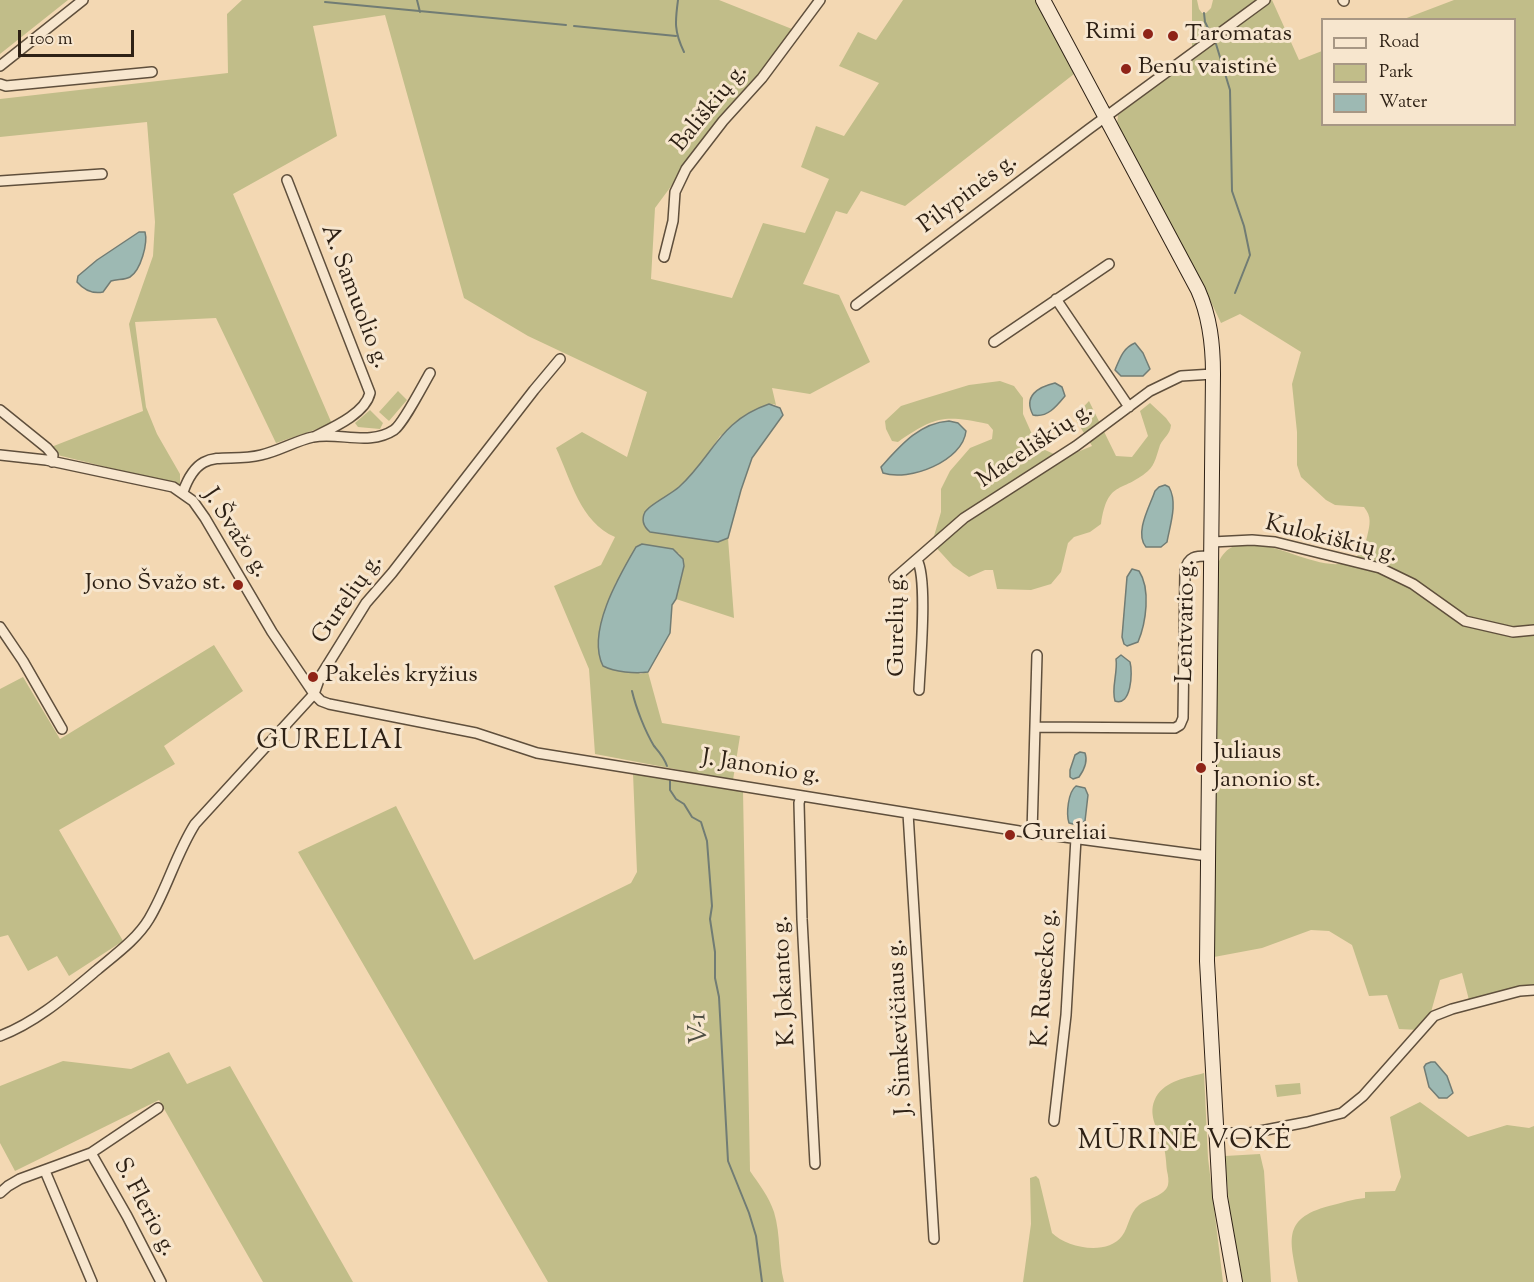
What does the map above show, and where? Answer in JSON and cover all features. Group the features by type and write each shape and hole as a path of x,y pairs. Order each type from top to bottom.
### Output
{"main road":[{"name":"Lentvario g.","path":"1042,0 1205,305 1212,338 1207,962 1220,1197 1235,1282"}],"street":[{"path":"0,66 83,0"},
{"name":"Bališkių g.","path":"664,257 673,221 675,192 686,169 723,121 762,78 820,0"},
{"name":"Pilypinės g.","path":"856,305 1265,0"},
{"path":"0,84 6,86 152,72"},
{"path":"0,182 102,174"},
{"name":"A. Samuolio g.","path":"286,180 370,393 369,399 346,421 314,437"},
{"path":"994,342 1109,264"},
{"path":"1056,299 1129,407"},
{"name":"Gurelių g.","path":"0,1036 28,1024 72,993 142,929 154,909 182,844 195,824 314,694 320,676 366,603 560,359"},
{"path":"183,492 192,471 220,457 262,455 314,437 372,438 396,429 430,373"},
{"name":"Maceliškių g.","path":"894,579 964,518 1076,446 1150,391 1171,379 1190,374 1213,374"},
{"path":"0,410 47,448 53,455 52,462"},
{"name":"J. Švažo g.","path":"0,454 164,484 183,492 193,501 205,518 272,632 314,694"},
{"name":"Kulokiškių g.","path":"1035,727 1175,728 1180,725 1183,718 1186,565 1191,557 1211,549 1252,540 1275,542 1380,568 1413,584 1465,621 1513,632 1534,630"},
{"name":"Gurelių g.","path":"917,560 921,570 922,610 919,690"},
{"path":"0,627 23,661 62,729"},
{"path":"1032,833 1037,655"},
{"name":"J. Janonio g.","path":"314,694 321,701 329,704 476,733 537,753 1032,833 1208,856"},
{"name":"K. Jokanto g.","path":"801,796 799,803 802,920 815,1164"},
{"name":"J. Šimkevičiaus g.","path":"908,813 934,1239"},
{"name":"K. Rusecko g.","path":"1053,1120 1066,1015 1076,838"},
{"path":"1215,1133 1250,1133 1342,1113 1363,1096 1434,1016 1452,1009 1534,990"},
{"path":"0,1193 20,1179 91,1153 158,1108"},
{"name":"S. Flerio g.","path":"91,1153 127,1216 160,1282"},
{"path":"45,1171 92,1282"}],"green space":[{"path":"0,0 68,0 0,54"},
{"path":"242,0 719,0 792,29 756,80 720,120 655,208 651,279 732,298 763,223 805,233 829,179 801,167 816,126 844,136 879,83 839,66 858,32 876,40 903,0 1035,0 1074,74 905,206 861,191 847,214 836,211 803,284 839,295 870,362 810,394 772,388 776,405 773,404 720,436 702,463 681,485 649,508 650,532 718,542 728,538 734,618 676,599 684,566 679,553 616,582 600,634 640,674 648,672 662,723 740,736 733,780 595,754 589,669 554,586 601,565 615,537 603,530 585,511 556,448 582,432 627,457 647,392 528,336 464,298 385,15 313,26 337,136 233,194 332,424 276,443 216,318 135,322 146,407 157,434 180,474 180,485 41,451 143,411 129,324 153,256 155,222 147,122 0,137 0,99 228,73 227,14"},
{"path":"1192,0 1197,0 1199,9 1202,13 1206,13 1211,8 1213,0 1272,0 1299,60 1321,51 1321,126 1516,126 1516,18 1407,18 1454,0 1534,0 1534,987 1469,1000 1462,973 1440,980 1431,1012 1419,1030 1399,1029 1387,995 1369,996 1352,945 1329,931 1311,930 1262,948 1214,957 1216,569 1228,550 1246,544 1269,547 1316,561 1338,564 1356,557 1367,537 1370,521 1364,507 1335,505 1326,500 1301,477 1297,465 1297,432 1292,384 1301,352 1240,314 1221,323 1117,124 1118,115 1197,55 1192,48"},
{"path":"1000,381 1014,386 1023,398 1023,414 1035,441 1045,450 1063,458 1092,446 1074,417 1089,401 1116,456 1132,457 1148,436 1140,411 1150,403 1171,425 1150,469 1112,494 1104,510 1101,524 1090,532 1074,537 1068,543 1061,572 1051,584 1031,590 997,589 993,570 985,570 969,577 953,566 932,543 941,512 941,489 950,471 970,448 992,439 993,430 988,424 960,419 940,420 922,427 898,442 892,441 886,429 885,421 901,406 969,385"},
{"path":"398,391 407,400 389,421 379,412"},
{"path":"370,410 383,423 380,429 358,427 355,423"},
{"path":"214,645 243,691 164,746 175,764 59,830 123,941 69,976 57,956 28,971 8,935 0,937 0,689 23,677 60,739"},
{"path":"633,773 743,791 750,1171 767,1196 774,1212 784,1282 548,1282 298,852 396,806 474,960 631,883 637,872"},
{"path":"169,1052 187,1084 230,1066 353,1282 263,1282 159,1100 15,1171 0,1143 0,1086 63,1061 131,1069"},
{"path":"1204,1073 1208,1158 1223,1282 1023,1282 1031,1224 1030,1178 1036,1176 1039,1179 1052,1233 1067,1243 1087,1248 1107,1246 1115,1242 1122,1236 1136,1208 1163,1192 1168,1185 1164,1147 1152,1109 1156,1097 1171,1083"},
{"path":"1300,1083 1301,1094 1277,1097 1275,1085"},
{"path":"1420,1102 1468,1137 1507,1125 1529,1128 1534,1126 1534,1282 1298,1282 1292,1244 1292,1234 1296,1225 1313,1211 1365,1198 1365,1192 1395,1191 1401,1177 1390,1117"},
{"path":"1260,1154 1264,1171 1271,1282 1243,1282 1230,1218 1225,1156"}],"water":[{"path":"139,232 145,232 146,237 140,263 134,274 126,279 111,281 103,292 89,291 77,282 78,276 97,260"},
{"path":"1135,343 1143,353 1150,369 1143,376 1121,376 1115,370 1125,351"},
{"path":"1055,383 1062,387 1065,396 1055,408 1047,413 1033,415 1030,403 1034,393"},
{"path":"769,404 780,408 783,415 752,458 728,538 718,542 650,532 643,521 645,512 679,487 691,475 728,429 752,411"},
{"path":"949,421 958,423 966,431 963,442 945,460 920,472 894,475 883,473 881,467 911,437 928,426"},
{"path":"1165,485 1169,487 1173,500 1167,542 1161,547 1146,547 1142,534 1144,519 1155,491"},
{"path":"642,544 673,549 683,559 684,566 676,599 672,605 670,633 648,672 631,673 603,666 599,652 599,637 601,621 614,588 636,547"},
{"path":"1132,569 1139,571 1143,578 1146,606 1138,642 1127,646 1122,637 1127,577"},
{"path":"1121,655 1130,662 1130,688 1125,699 1115,701 1116,659"},
{"path":"1080,752 1085,753 1085,765 1079,777 1073,779 1070,777 1070,770 1075,755"},
{"path":"1076,786 1085,788 1088,795 1085,821 1077,825 1069,823 1068,814 1069,798"},
{"path":"1435,1062 1447,1076 1453,1093 1447,1098 1439,1098 1429,1087 1424,1067"}],"waterway":[{"path":"417,0 420,12"},
{"path":"678,0 676,26 684,52"},
{"path":"325,2 566,25"},
{"path":"1204,13 1210,32"},
{"path":"574,26 676,36"},
{"path":"1216,44 1230,90 1232,191 1244,226 1250,255 1235,293"},
{"name":"V-1","path":"632,691 647,733 667,766"},
{"name":"V-1","path":"670,781 670,790 676,799 684,804 692,817 701,822 707,841 712,906 710,919 719,997 728,1161 756,1236 762,1282"}],"place":[{"name":"Rimi","path":"1148,34"},
{"name":"Taromatas","path":"1173,36"},
{"name":"Benu vaistinė","path":"1126,69"},
{"name":"Jono Švažo st.","path":"238,585"},
{"name":"Pakelės kryžius","path":"313,677"},
{"name":"Juliaus Janonio st.","path":"1201,768"},
{"name":"Gureliai","path":"1010,835"}],"district":[{"name":"GURELIAI","path":"330,743"},
{"name":"MŪRINĖ VOKĖ","path":"1185,1143"}]}
